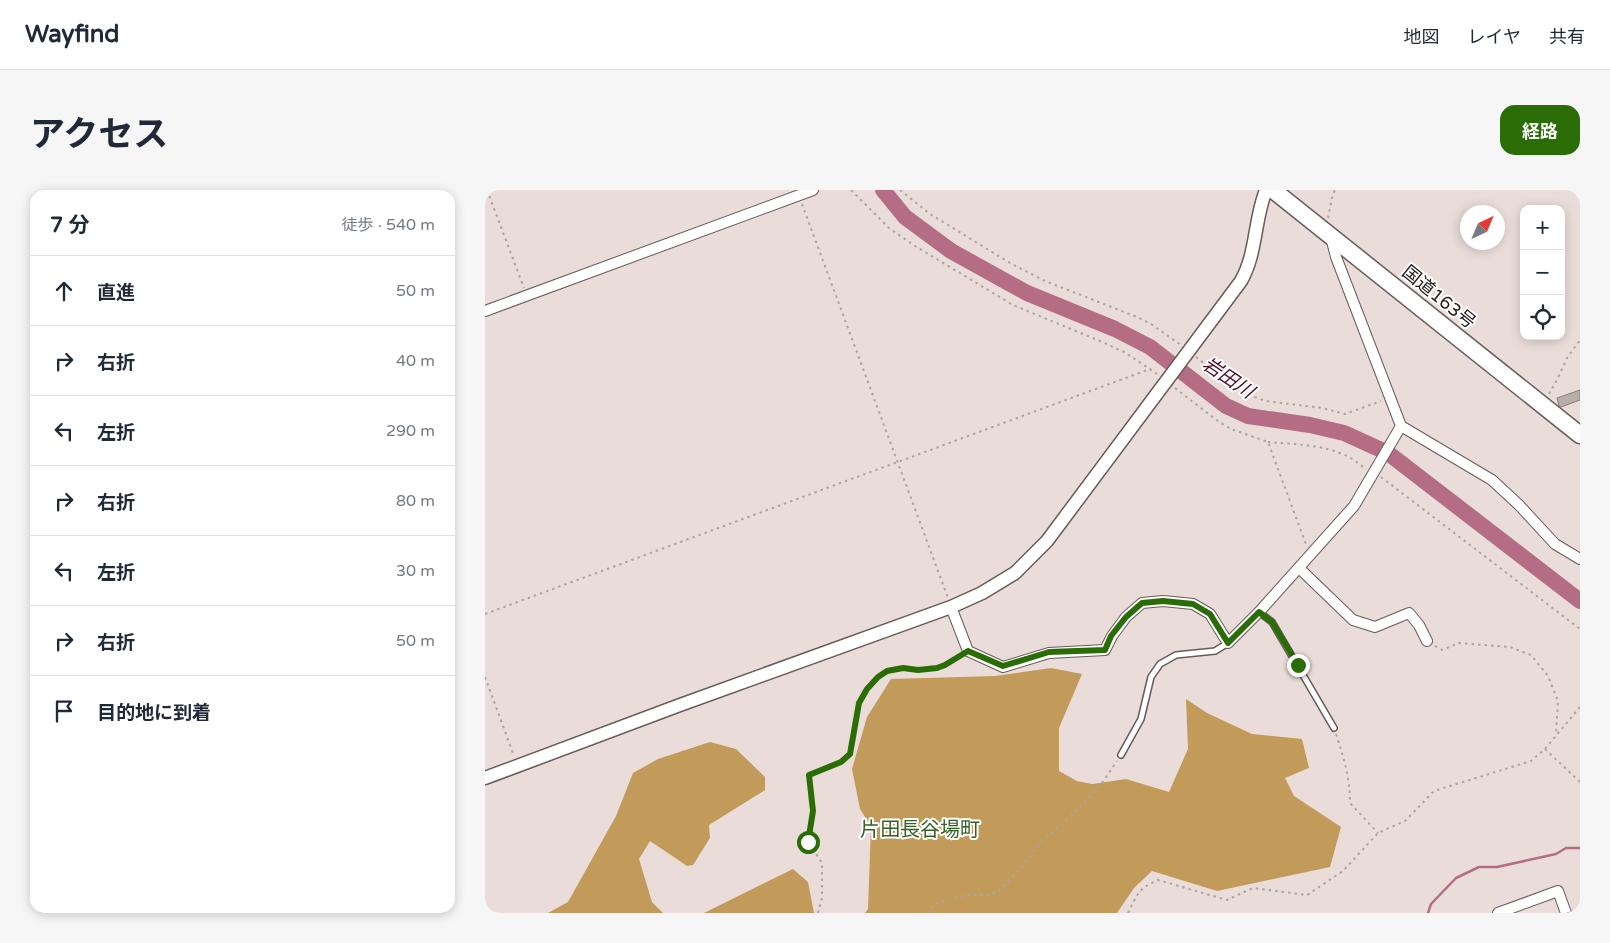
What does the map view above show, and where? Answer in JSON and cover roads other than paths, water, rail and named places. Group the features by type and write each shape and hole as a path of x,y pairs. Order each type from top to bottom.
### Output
{"highway":[{"name":"国道163号","path":"1273,190 1580,435"}],"street":[{"path":"485,311 813,190"},
{"path":"485,778 951,607 983,593 1015,573 1047,542 1241,281 1251,258 1261,203 1266,190"},
{"path":"1327,232 1401,426 1492,480 1519,505 1555,544 1580,559"},
{"path":"951,607 968,651 1003,666 1049,652 1105,650 1111,636 1126,617 1142,603 1163,601 1193,604 1210,614 1228,643 1336,529 1355,506 1375,475 1401,426"},
{"path":"1299,568 1353,620 1375,627 1409,613 1419,625 1427,641"},
{"path":"1504,912 1558,892 1566,913"}],"lane":[{"path":"1259,612 1272,622 1334,728"},
{"path":"1121,755 1141,718 1151,677 1160,664 1176,655 1215,651 1228,643"}],"waterway":[{"name":"岩田川","path":"883,190 905,217 951,251 1027,293 1115,329 1150,347 1226,406 1248,416 1310,425 1344,433 1388,453 1580,601"},
{"path":"1428,913 1431,904 1456,878 1479,867 1497,867 1556,854 1566,848 1580,848"}],"district":[{"name":"片田長谷場町","path":"920,830"}]}
